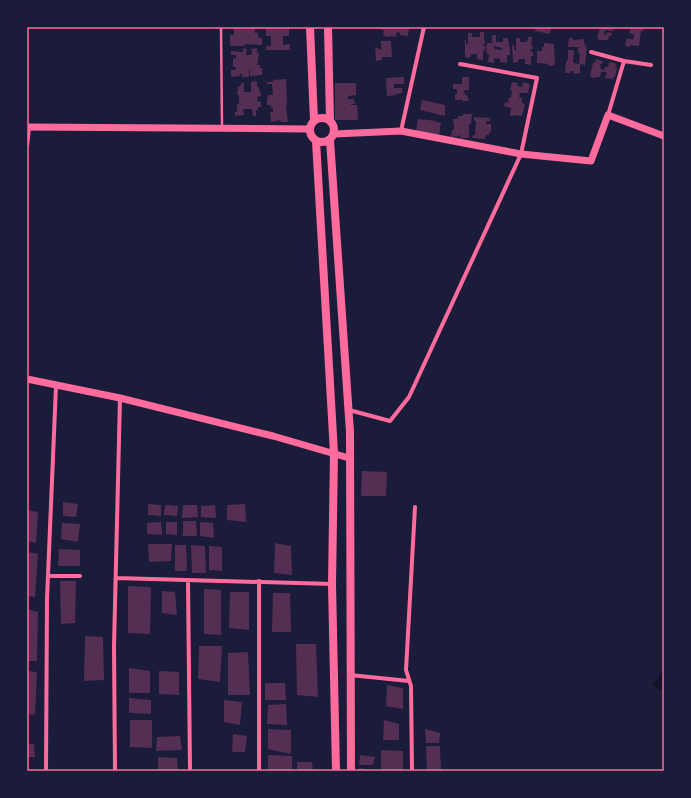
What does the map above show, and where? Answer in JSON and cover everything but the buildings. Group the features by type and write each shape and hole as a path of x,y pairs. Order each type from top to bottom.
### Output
{"main road":[{"path":"310,27 314,120 309,129 311,136 316,142 334,453 332,584 336,771"},
{"path":"328,27 330,121 334,127 332,137 350,458 351,771"},
{"path":"314,120 322,118 330,121"},
{"path":"316,142 323,142 332,137"}],"street":[{"path":"401,131 424,27"},
{"path":"591,52 624,61 652,65"},
{"path":"332,137 401,131 521,154 591,161 608,115 624,61"},
{"path":"348,410 390,421 408,397 521,154 537,78 460,64"},
{"path":"608,115 664,136"},
{"path":"27,146 28,127 309,129"},
{"path":"27,379 120,398 273,436 350,458"},
{"path":"46,771 48,576 56,386"},
{"path":"115,771 114,646 120,398"},
{"path":"412,771 411,686 406,670 415,507"},
{"path":"48,576 80,576"},
{"path":"116,578 332,584"},
{"path":"188,580 190,771"},
{"path":"259,581 259,771"},
{"path":"350,675 409,681"}],"lane":[{"path":"221,27 222,129"}],"shaded area":[{"path":"664,669 664,692 653,685"}]}
